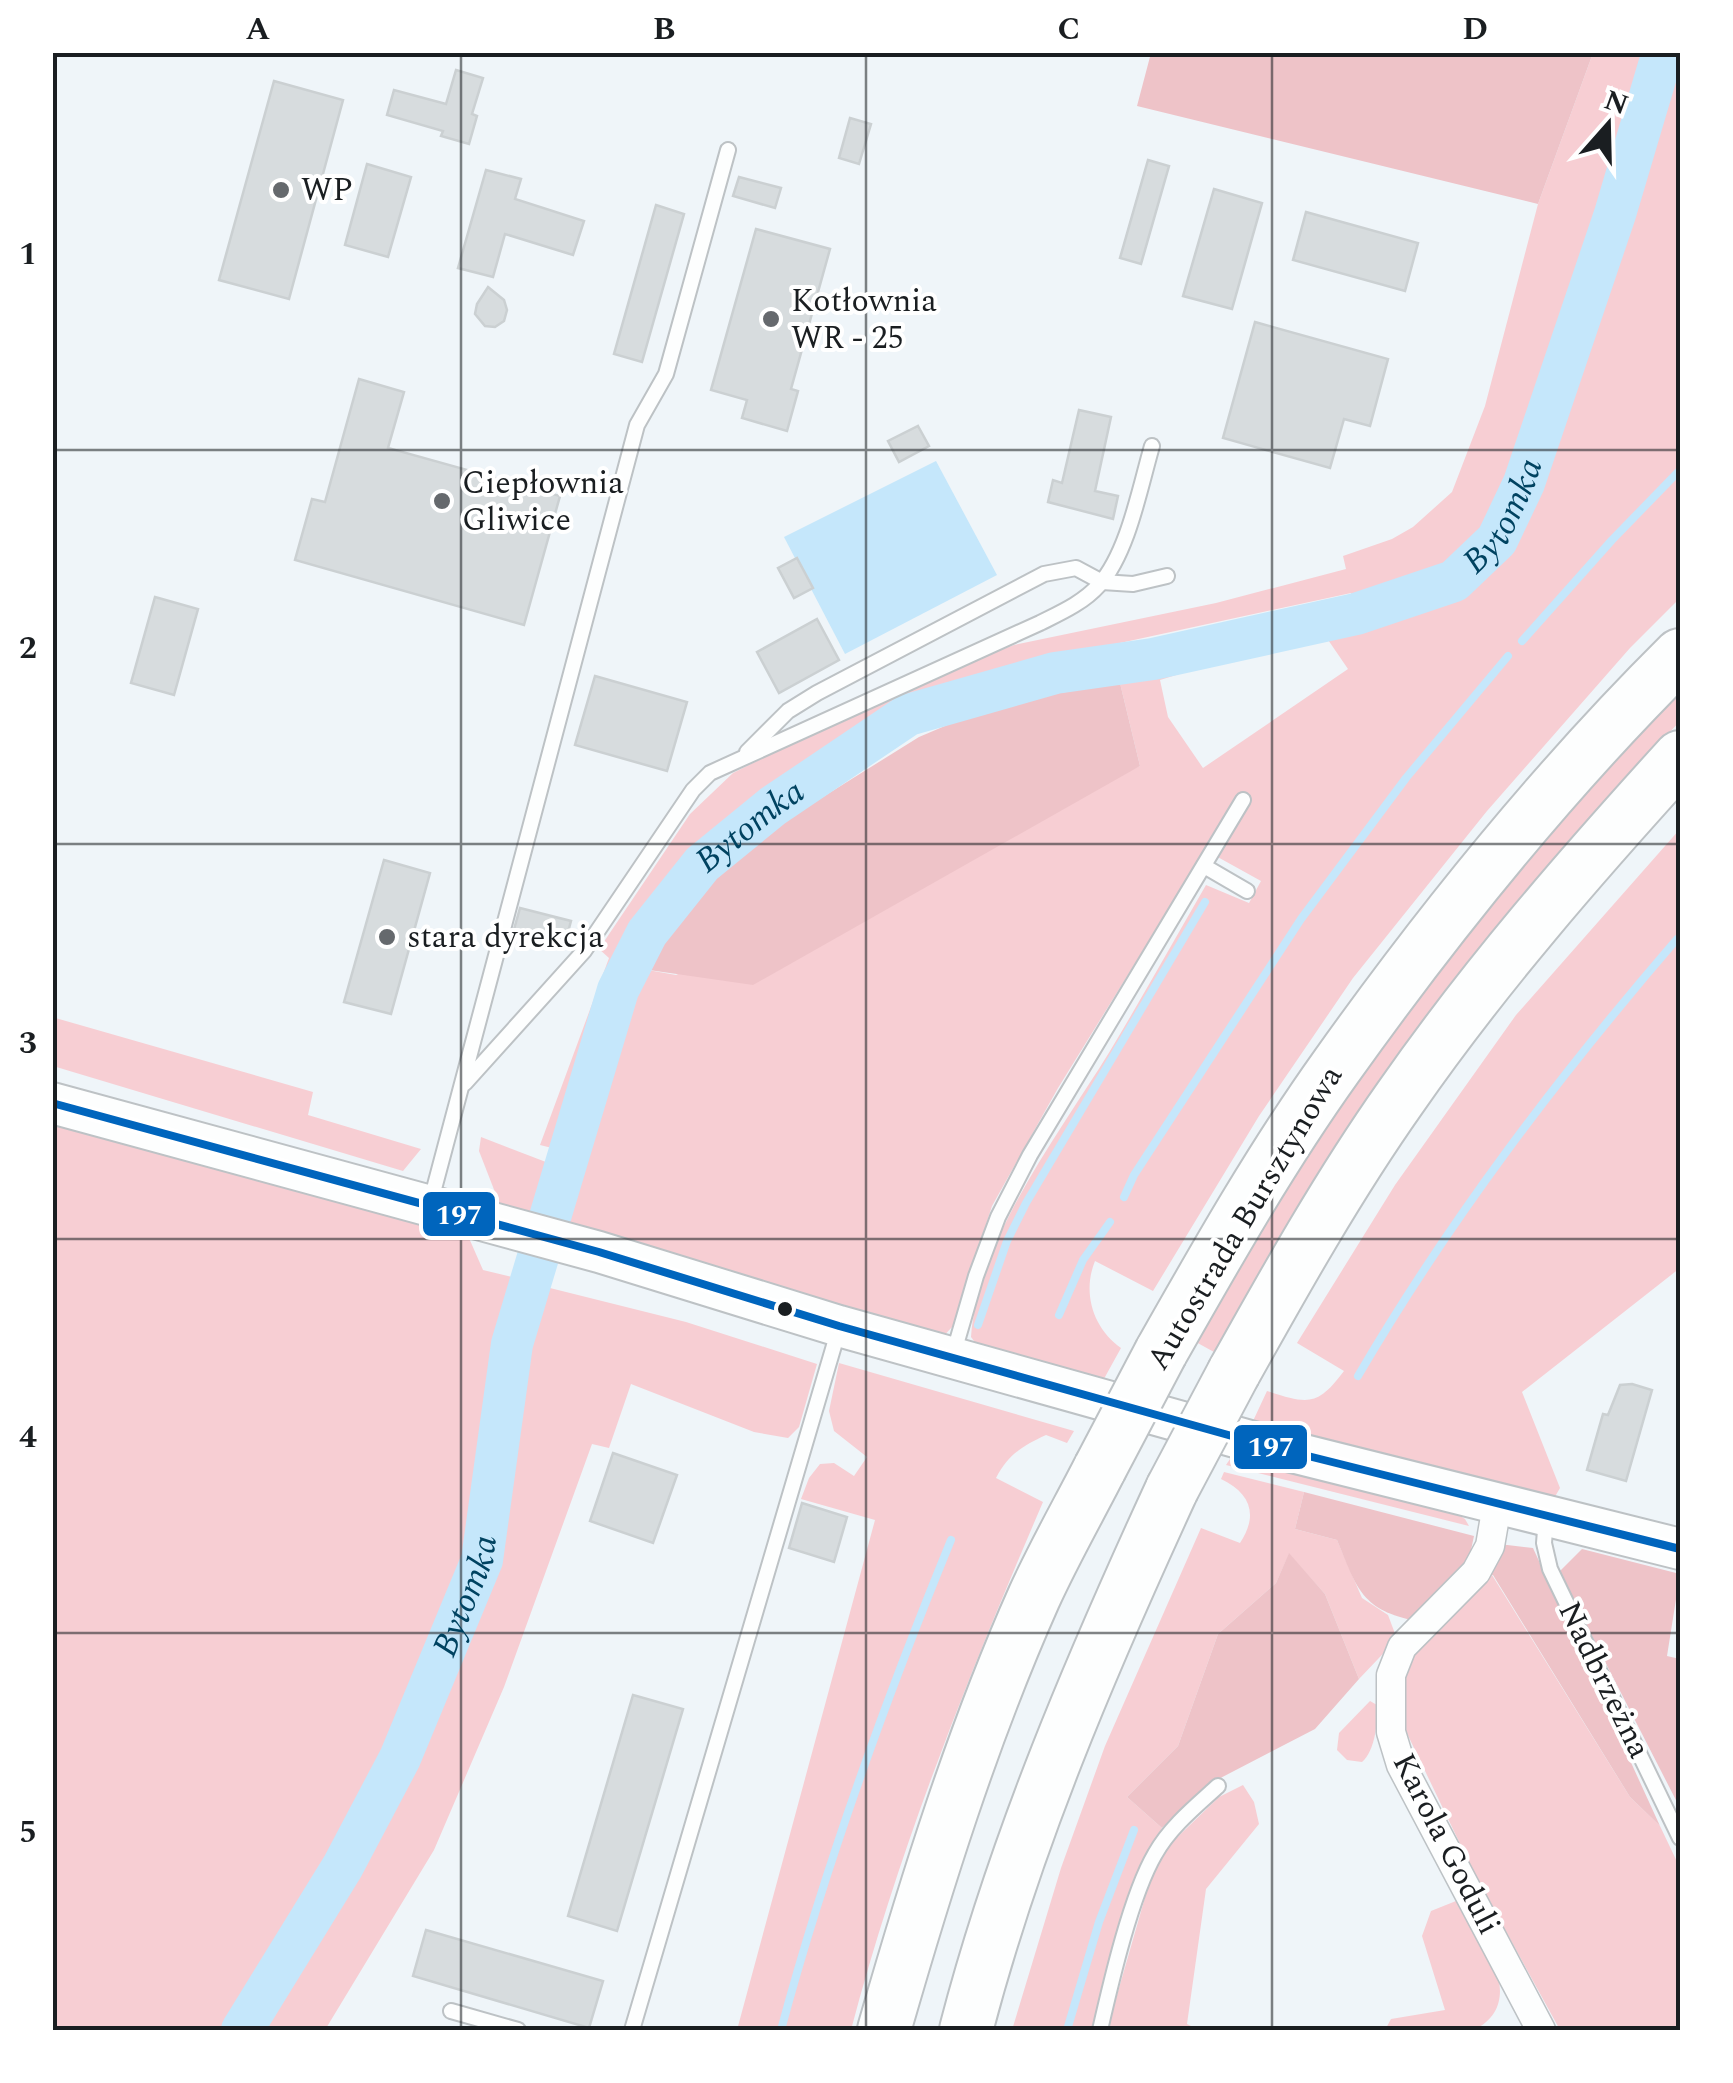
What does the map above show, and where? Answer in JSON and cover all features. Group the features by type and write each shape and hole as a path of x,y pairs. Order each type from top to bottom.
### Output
{"highway":[{"name":"Autostrada Bursztynowa","path":"884,2030 916,1917 982,1726 1034,1597 1161,1352 1238,1217 1334,1070 1388,996 1534,811 1680,654"},
{"name":"Autostrada Bursztynowa","path":"966,2030 988,1948 1054,1758 1172,1489 1234,1372 1311,1235 1399,1100 1481,987 1680,757"}],"street":[{"path":"52,1104 599,1252 839,1326 1246,1440 1680,1549"},
{"name":"Karola Goduli","path":"1496,1504 1490,1546 1476,1572 1402,1647 1392,1675 1391,1732 1402,1765 1541,2030"}],"lane":[{"path":"430,1205 636,425 666,374 728,150"},
{"path":"462,1086 584,952 701,781 744,756 1040,623 1073,606 1102,582 1127,531 1152,446"},
{"path":"744,756 778,720 817,693 1044,574 1076,568 1102,582 1133,584 1167,576"},
{"path":"952,1358 998,1217 1030,1155 1243,800"},
{"path":"1204,866 1248,891"},
{"path":"632,2030 839,1326"},
{"name":"Nadbrzeżna","path":"1546,1517 1544,1543 1550,1569 1680,1838"},
{"path":"1100,2030 1138,1896 1155,1854 1179,1822 1218,1786"},
{"path":"451,2012 518,2030"}],"shaded area":[{"path":"1151,52 1593,53 1538,204 1137,106"},
{"path":"1593,53 1680,53 1680,598 1630,648 1487,811 1353,978 1259,1116 1153,1291 1095,1261 1090,1285 1093,1309 1103,1330 1121,1348 1100,1386 983,1353 971,1337 977,1300 988,1262 1024,1188 1110,1051 1206,885 1249,903 1261,881 1205,850 1058,1088 992,1206 953,1326 939,1341 565,1224 622,1011 642,969 676,975 1140,766 1120,683 1216,653 1221,661 1160,680 1168,717 1203,768 1348,669 1322,631 1362,627 1351,593 1037,661 905,704 744,811 668,882 619,966 560,1150 540,1145 609,958 599,949 690,814 733,773 906,686 1014,645 1216,603 1346,569 1343,556 1392,539 1413,527 1452,492 1485,406 1538,204"},
{"path":"1120,683 1140,766 753,985 642,969 695,892 757,838 919,737 999,703"},
{"path":"1680,683 1680,721 1619,788 1299,1210 1214,1352 1194,1341 1287,1180 1484,904"},
{"path":"1680,829 1680,1268 1522,1392 1560,1488 1553,1500 1281,1438 1253,1421 1267,1391 1302,1400 1319,1397 1344,1371 1297,1343 1395,1185 1516,1015"},
{"path":"52,1017 313,1092 308,1115 421,1149 403,1171 53,1066"},
{"path":"52,1119 465,1229 483,1270 520,1279 498,1330 470,1564 398,1723 331,1855 225,2030 53,2030"},
{"path":"481,1137 559,1167 541,1217 500,1205 479,1151"},
{"path":"542,1286 686,1322 817,1364 799,1427 788,1438 754,1432 631,1384 609,1448 592,1444 504,1687 434,1850 325,2030 259,2030 385,1824 451,1680 501,1547 526,1365"},
{"path":"839,1363 1074,1431 1067,1443 1046,1435 1030,1443 1011,1457 996,1478 1043,1502 913,1828 851,2030 737,2030 875,1520 801,1499 820,1464 834,1463 854,1476 867,1457 834,1431 829,1411"},
{"path":"1230,1459 1259,1461 1441,1504 1465,1519 1469,1526 1226,1465"},
{"path":"1224,1472 1304,1492 1295,1529 1337,1540 1362,1598 1388,1615 1397,1639 1359,1679 1325,1594 1289,1554 1276,1583 1218,1634 1178,1746 1127,1797 1162,1828 1134,1878 1092,2030 1012,2030 1061,1868 1105,1746 1201,1528 1240,1543 1246,1532 1248,1505 1239,1491 1221,1479"},
{"path":"1304,1492 1474,1536 1468,1564 1412,1620 1381,1609 1362,1593 1337,1540 1295,1529"},
{"path":"1499,1544 1533,1548 1660,1826 1630,1797 1493,1575 1483,1576"},
{"path":"1582,1549 1680,1574 1667,1656 1680,1659 1680,1808 1559,1572"},
{"path":"1289,1553 1325,1594 1359,1679 1315,1729 1207,1785 1162,1828 1127,1797 1178,1746 1218,1634 1276,1583"},
{"path":"1492,1575 1630,1797 1660,1826 1680,1868 1680,2030 1560,2030 1476,1877 1402,1723 1402,1681 1415,1649 1483,1576"},
{"path":"1370,1701 1377,1705 1377,1712 1370,1751 1362,1762 1347,1760 1337,1750 1339,1733"},
{"path":"1243,1785 1254,1802 1259,1824 1206,1889 1187,2024 1199,2030 1107,2030 1148,1887 1163,1851 1219,1797"},
{"path":"1461,1899 1496,1968 1498,2003 1490,2018 1474,2030 1385,2030 1391,2019 1445,2010 1422,1936 1431,1911"}],"water":[{"path":"936,461 997,575 845,654 784,537"}],"building":[{"path":"456,70 483,78 472,114 477,116 469,144 441,136 443,131 387,115 394,90 446,104"},
{"name":"WP","path":"274,81 343,100 289,299 219,280"},
{"path":"850,118 871,124 859,164 839,158"},
{"path":"1148,160 1169,166 1141,264 1120,258"},
{"path":"367,164 411,177 388,257 345,245"},
{"path":"486,170 521,179 515,199 584,221 573,255 505,234 493,277 458,268"},
{"path":"739,177 781,188 775,208 733,196"},
{"path":"1214,189 1262,203 1232,309 1183,296"},
{"path":"656,205 684,214 642,362 614,354"},
{"path":"1306,212 1418,243 1405,291 1293,260"},
{"name":"Kotłownia WR - 25","path":"756,229 830,249 791,389 798,391 787,431 742,418 747,400 711,390"},
{"path":"488,287 504,300 507,310 504,321 495,327 485,326 475,314"},
{"path":"1255,322 1388,359 1370,426 1344,419 1330,468 1223,438"},
{"name":"Ciepłownia Gliwice","path":"359,379 404,392 388,448 560,496 524,625 295,560 312,499 325,502"},
{"path":"1079,410 1111,417 1095,491 1118,496 1113,519 1048,502 1053,480 1062,483"},
{"path":"918,426 929,446 899,462 888,441"},
{"path":"797,558 813,588 794,598 778,568"},
{"path":"155,597 198,609 174,695 131,683"},
{"path":"817,619 839,660 779,693 757,652"},
{"path":"595,676 687,702 667,771 575,745"},
{"name":"stara dyrekcja","path":"384,860 430,873 391,1014 344,1002"},
{"path":"520,908 571,921 564,947 513,933"},
{"path":"1620,1385 1652,1390 1626,1481 1587,1470 1603,1414 1608,1415"},
{"path":"613,1453 677,1475 653,1543 590,1521"},
{"path":"802,1503 847,1517 834,1562 789,1548"},
{"path":"633,1695 683,1709 617,1931 568,1916"},
{"path":"426,1930 603,1981 589,2028 413,1976"}],"waterway":[{"name":"Bytomka","path":"242,2030 343,1866 400,1758 482,1560 512,1344 618,990 647,933 702,864 773,806 908,715 1055,673 1153,659 1356,614 1454,581 1497,540 1524,483 1615,214 1663,52"},
{"path":"1522,641 1680,470"},
{"path":"1124,1197 1134,1175 1301,919 1406,778 1508,656"},
{"path":"978,1325 1007,1241 1026,1203 1205,902"},
{"path":"1358,1376 1430,1261 1507,1150 1677,939"},
{"path":"1059,1315 1083,1260 1110,1222"},
{"path":"781,2030 858,1783 951,1540"},
{"path":"1067,2030 1099,1922 1134,1830"}],"transit line":[{"name":"197","path":"52,1103 599,1252 839,1326 1264,1445 1680,1549"}],"place":[{"name":"WP","path":"281,190"},
{"name":"Kotłownia WR - 25","path":"771,319"},
{"name":"Ciepłownia Gliwice","path":"442,501"},
{"name":"stara dyrekcja","path":"387,937"}]}
